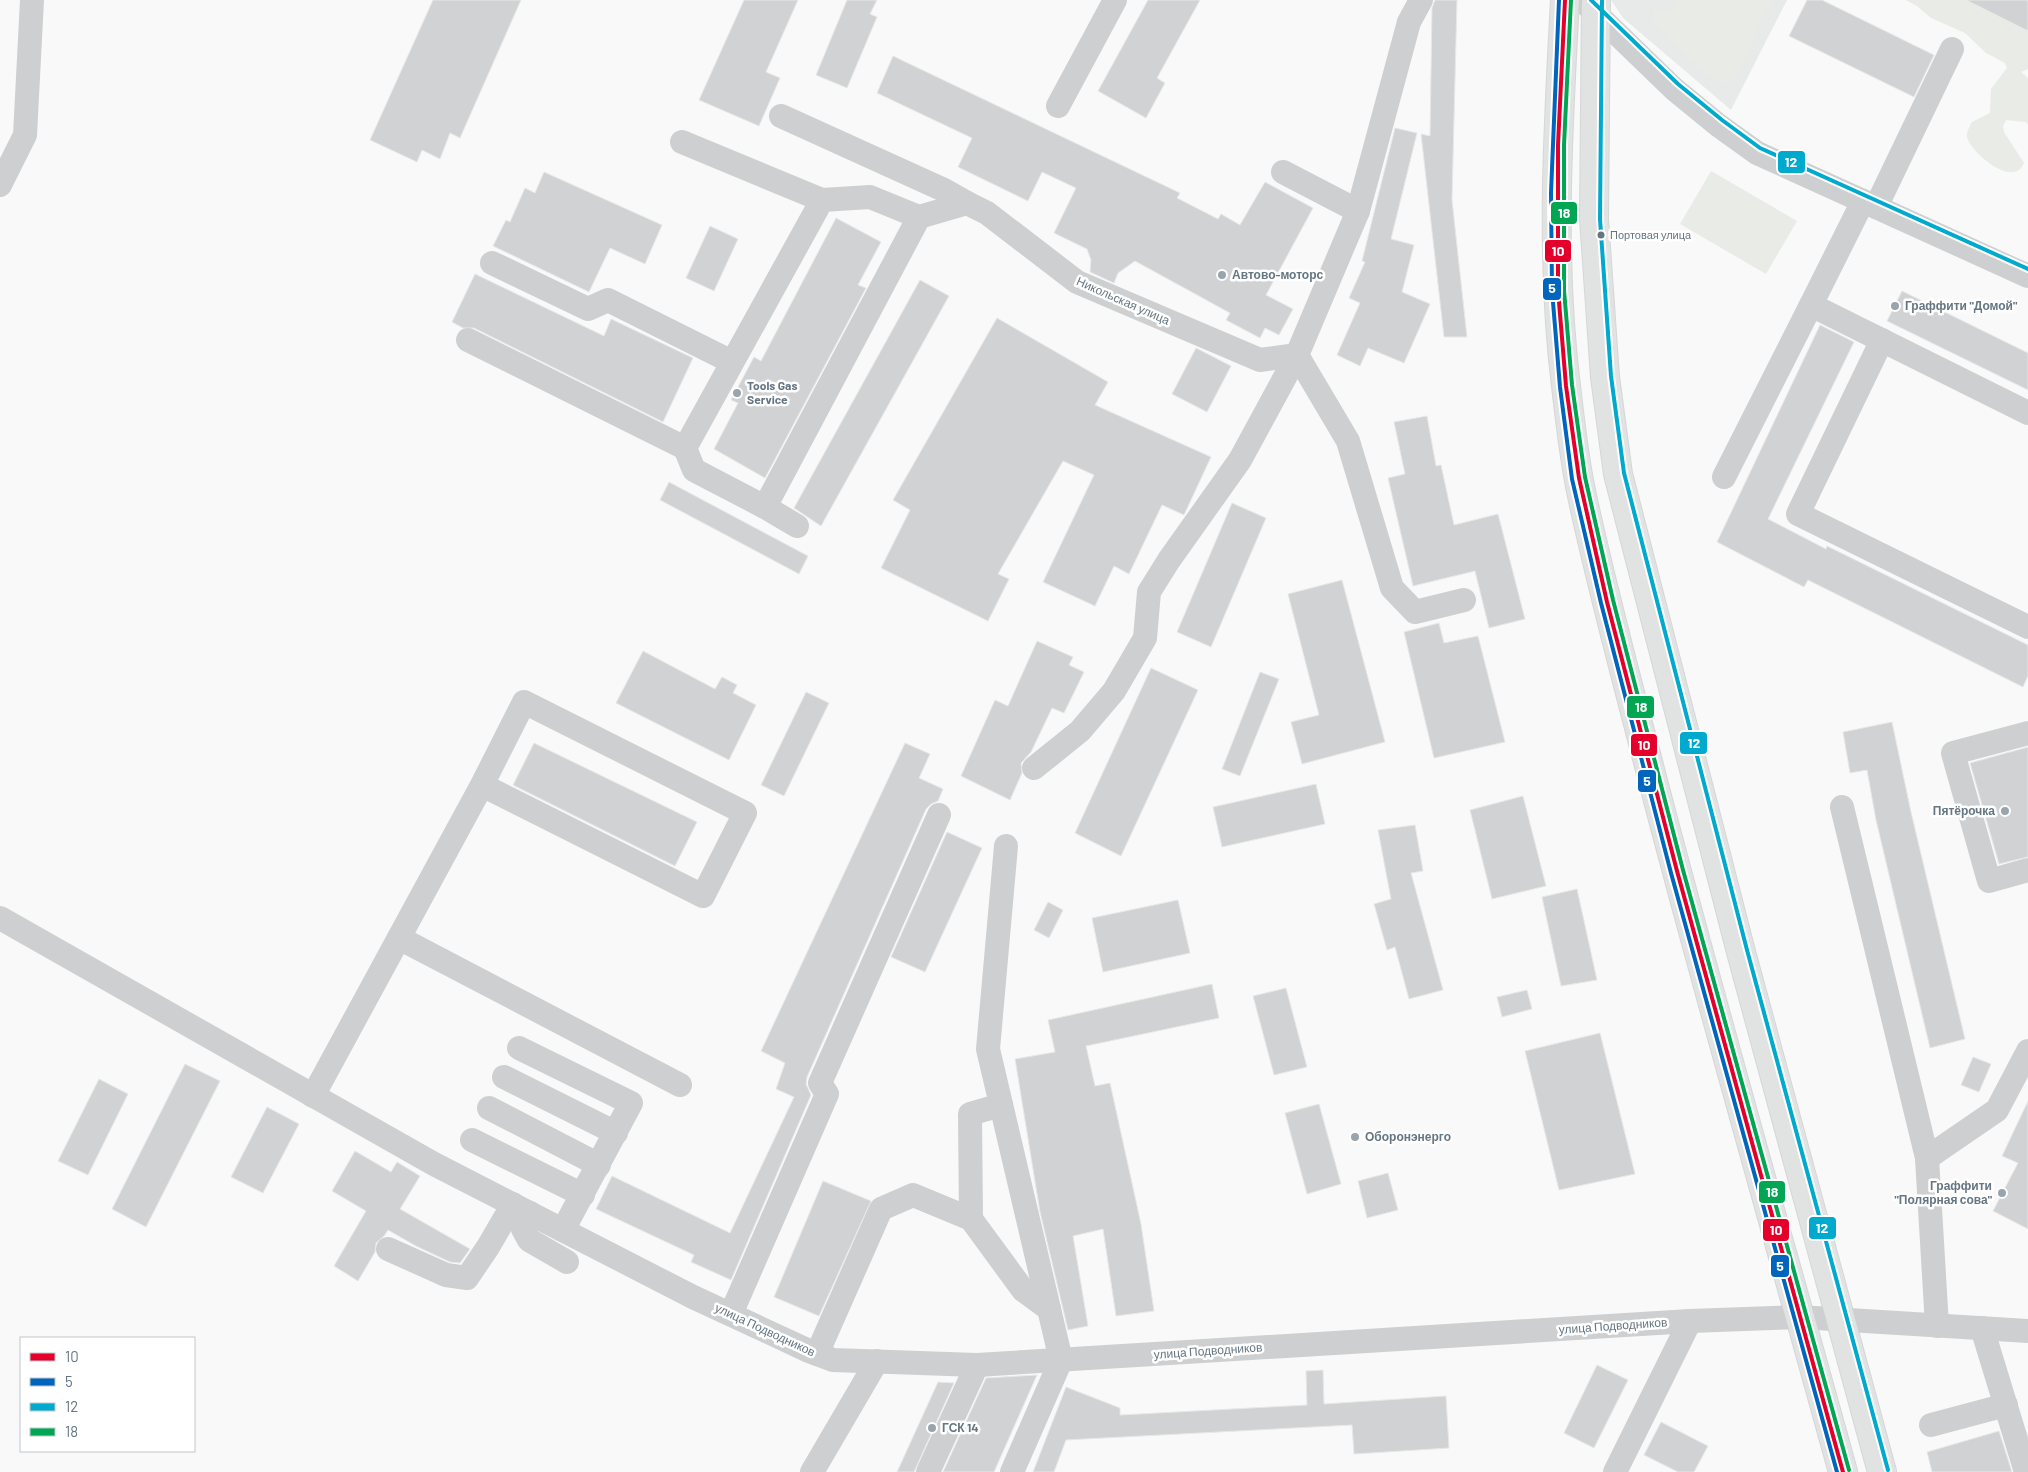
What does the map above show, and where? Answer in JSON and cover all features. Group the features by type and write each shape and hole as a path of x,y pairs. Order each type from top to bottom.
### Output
{"main road":[{"path":"1565,0 1556,216 1558,300 1566,385 1581,488 1606,596 1697,952 1843,1472"},
{"path":"1591,4 1594,219 1606,377 1618,474 1744,962 1882,1472"}],"street":[{"path":"1058,106 1115,0"},
{"path":"1034,768 1080,731 1114,691 1145,638 1149,592 1169,560 1240,460 1296,355 1358,211 1409,22 1421,0"},
{"path":"1591,4 1674,89 1757,153 2028,276"},
{"path":"0,185 25,135 34,6"},
{"path":"1724,478 1811,304 1870,204 1952,49"},
{"name":"Никольская улица","path":"781,116 944,190 987,213 1077,282 1260,360 1296,355"},
{"path":"682,142 822,200 870,197 919,217 967,204"},
{"path":"1283,172 1358,211"},
{"path":"685,448 822,200"},
{"path":"764,507 919,217"},
{"path":"492,263 588,309 608,300 732,362"},
{"path":"1811,304 2028,414"},
{"path":"468,340 685,448 694,470 796,526"},
{"path":"1882,340 1798,514 2028,627"},
{"path":"1296,355 1348,442 1392,588 1415,612 1464,600"},
{"path":"313,1096 482,785 524,702 745,812 703,896 482,785"},
{"path":"2028,733 1953,753 1989,881 2028,870"},
{"path":"1842,807 1927,1158 1937,1326"},
{"path":"731,1314 827,1094 820,1083 939,815"},
{"path":"1006,846 988,1048 1061,1360 1012,1472"},
{"name":"улица Подводников","path":"0,918 434,1164 693,1297 833,1360 977,1365 1690,1321 1800,1317 2028,1331"},
{"path":"399,938 680,1085"},
{"path":"519,1048 631,1104 564,1230"},
{"path":"1927,1158 1997,1110 2028,1050"},
{"path":"504,1077 616,1133"},
{"path":"971,1219 970,1114 1001,1105"},
{"path":"489,1108 599,1165"},
{"path":"472,1140 583,1194"},
{"path":"817,1354 881,1209 913,1195 971,1219 1023,1290 1049,1309"},
{"path":"388,1249 446,1275 467,1278 488,1247 522,1209"},
{"path":"522,1209 523,1229 529,1240 568,1262"},
{"path":"1615,1472 1690,1321"},
{"path":"1982,1328 2026,1472"},
{"path":"812,1472 877,1361"},
{"path":"928,1472 977,1365"},
{"path":"1931,1425 2006,1405"}],"shaded area":[{"path":"1611,0 1787,0 1731,110 1623,18"},
{"path":"1678,0 1773,0 1754,35 1747,58 1739,72 1728,83 1721,82 1701,69 1655,23 1652,16 1655,8 1670,12"},
{"path":"1906,0 1966,0 2028,31 2028,69 2021,72 2028,78 2028,125 2026,122 2006,120 2003,126 2004,132 2024,163 2019,170 2011,172 1993,166 1976,151 1967,137 1972,122 1990,113 1991,89 2007,68 2005,63 1986,53 1965,33 1931,18 1917,6"},
{"path":"1711,171 1797,221 1766,274 1680,224"}],"building":[{"path":"433,0 521,0 460,138 450,133 440,159 422,150 417,162 370,140"},
{"path":"744,0 798,0 766,72 780,78 759,126 699,100"},
{"path":"847,0 877,0 870,14 877,17 847,88 816,75"},
{"path":"1148,0 1200,0 1157,78 1165,83 1146,118 1098,91"},
{"path":"1435,0 1457,0 1452,200 1467,337 1444,337 1421,134 1430,136 1432,8"},
{"path":"1807,0 1822,0 1934,55 1914,97 1789,36"},
{"path":"1966,0 2028,0 2028,31"},
{"path":"893,56 1180,193 1177,198 1218,219 1221,214 1240,225 1265,182 1313,208 1266,295 1293,309 1279,335 1265,328 1260,338 1226,320 1230,313 1135,261 1118,273 1114,283 1090,272 1091,260 1087,249 1054,233 1076,188 1042,172 1028,201 958,167 972,138 877,93"},
{"path":"1395,128 1417,133 1391,239 1414,245 1402,292 1430,304 1404,363 1368,348 1360,366 1337,355 1360,303 1349,298 1365,262 1362,261"},
{"path":"544,172 662,225 645,264 610,248 589,292 493,246 506,220 510,222 525,188 535,193"},
{"path":"836,218 881,242 858,285 866,288 765,478 714,449 738,403 731,400 754,357 761,361"},
{"path":"710,226 738,239 714,291 686,278"},
{"path":"475,274 604,336 611,319 693,358 663,422 474,328 463,328 452,322"},
{"path":"920,280 949,296 821,526 794,508"},
{"path":"1902,291 2028,353 2028,390 1887,321"},
{"path":"997,318 1108,382 1095,405 1211,457 1184,515 1162,505 1129,574 1114,566 1095,606 1043,582 1094,475 1063,461 998,574 1009,579 988,621 881,568 910,510 893,500"},
{"path":"1820,325 1854,342 1768,519 1826,549 1827,546 2028,645 2028,676 2023,687 1808,580 1804,587 1717,542"},
{"path":"1196,348 1231,366 1207,412 1172,394"},
{"path":"1427,416 1436,466 1441,465 1454,525 1498,514 1525,619 1489,628 1475,571 1413,586 1388,478 1405,474 1394,422"},
{"path":"669,482 808,556 799,574 660,500"},
{"path":"1232,503 1266,518 1211,647 1177,632"},
{"path":"1342,580 1385,742 1302,764 1291,722 1319,715 1288,594"},
{"path":"1439,623 1444,643 1478,636 1505,742 1434,758 1404,632"},
{"path":"1037,641 1073,657 1069,665 1084,672 1064,713 1052,708 1031,752 1021,763 1022,773 1010,800 961,776 995,700 1008,706"},
{"path":"643,651 715,689 722,677 737,685 733,693 756,705 729,760 616,703"},
{"path":"1151,668 1198,690 1121,856 1075,833"},
{"path":"1260,672 1279,679 1240,776 1222,769"},
{"path":"806,692 829,703 784,796 761,785"},
{"path":"1892,722 1911,812 1965,1039 1930,1048 1876,820 1867,770 1850,773 1843,732"},
{"path":"534,743 697,822 675,866 513,785"},
{"path":"905,743 930,754 919,778 943,789 938,801 926,809 807,1077 806,1084 811,1095 731,1280 691,1262 694,1255 596,1209 612,1176 730,1233 794,1097 776,1089 785,1063 761,1051"},
{"name":"Пятёрочка","path":"2028,747 2028,857 1999,864 1970,763"},
{"path":"1316,784 1325,824 1222,847 1213,807"},
{"path":"1523,796 1546,886 1492,899 1470,810"},
{"path":"1415,825 1423,871 1411,873 1443,990 1409,999 1395,947 1387,950 1374,904 1391,899 1378,830"},
{"path":"947,832 982,848 925,972 891,957"},
{"path":"1577,889 1597,980 1561,986 1542,897"},
{"path":"1178,900 1190,953 1103,972 1092,918"},
{"path":"1048,902 1063,910 1049,938 1034,930"},
{"path":"1212,984 1219,1018 1086,1046 1095,1086 1110,1083 1141,1224 1154,1311 1116,1316 1103,1229 1073,1236 1088,1326 1068,1330 1040,1212 1015,1059 1055,1052 1048,1020"},
{"path":"1286,988 1307,1067 1274,1075 1253,996"},
{"path":"1527,990 1532,1009 1502,1017 1497,997"},
{"path":"1600,1033 1635,1174 1559,1190 1525,1051"},
{"path":"1973,1057 1991,1064 1979,1092 1961,1085"},
{"path":"185,1064 220,1081 146,1227 112,1209"},
{"path":"99,1079 128,1094 88,1175 58,1161"},
{"path":"2028,1101 2028,1229 1993,1211 2018,1163 2002,1156"},
{"path":"1319,1104 1341,1184 1307,1194 1285,1113"},
{"path":"267,1107 299,1124 263,1193 231,1177"},
{"path":"355,1151 391,1172 397,1162 420,1176 400,1209 470,1249 460,1263 450,1262 388,1230 376,1243 375,1252 358,1281 334,1266 366,1211 332,1191"},
{"path":"1388,1173 1398,1210 1367,1218 1358,1181"},
{"path":"823,1181 871,1201 819,1316 774,1297"},
{"path":"1597,1365 1628,1380 1594,1448 1564,1433"},
{"path":"1323,1370 1324,1404 1446,1396 1449,1448 1354,1454 1352,1425 1066,1440 1054,1472 1033,1472 1066,1387 1120,1408 1120,1415 1307,1405 1306,1371"},
{"path":"1037,1375 994,1472 943,1472 986,1378"},
{"path":"938,1382 954,1383 914,1472 897,1472"},
{"path":"1661,1422 1708,1446 1694,1472 1678,1472 1644,1455"},
{"path":"1999,1431 2012,1472 1932,1472 1927,1452"}],"transit line":[{"name":"5","path":"1559,0 1551,193 1552,290 1560,387 1572,479 1601,603 1671,873 1837,1472"},
{"name":"10","path":"1565,0 1558,145 1558,290 1566,386 1579,478 1607,602 1677,871 1843,1472"},
{"name":"18","path":"1571,0 1564,145 1564,290 1572,385 1585,477 1613,600 1683,870 1849,1470"},
{"name":"12","path":"1591,0 1678,84 1760,148 2028,269"},
{"name":"12","path":"1602,0 1600,219 1611,376 1624,473 1747,950 1888,1470"}],"place":[{"name":"Портовая улица","path":"1601,235"},
{"name":"Автово-моторс","path":"1222,275"},
{"name":"Граффити \"Домой\"","path":"1895,306"},
{"name":"Tools Gas Service","path":"737,393"},
{"name":"Пятёрочка","path":"2005,811"},
{"name":"Оборонэнерго","path":"1355,1137"},
{"name":"Граффити \"Полярная сова\"","path":"2002,1193"},
{"name":"ГСК 14","path":"932,1428"}]}
